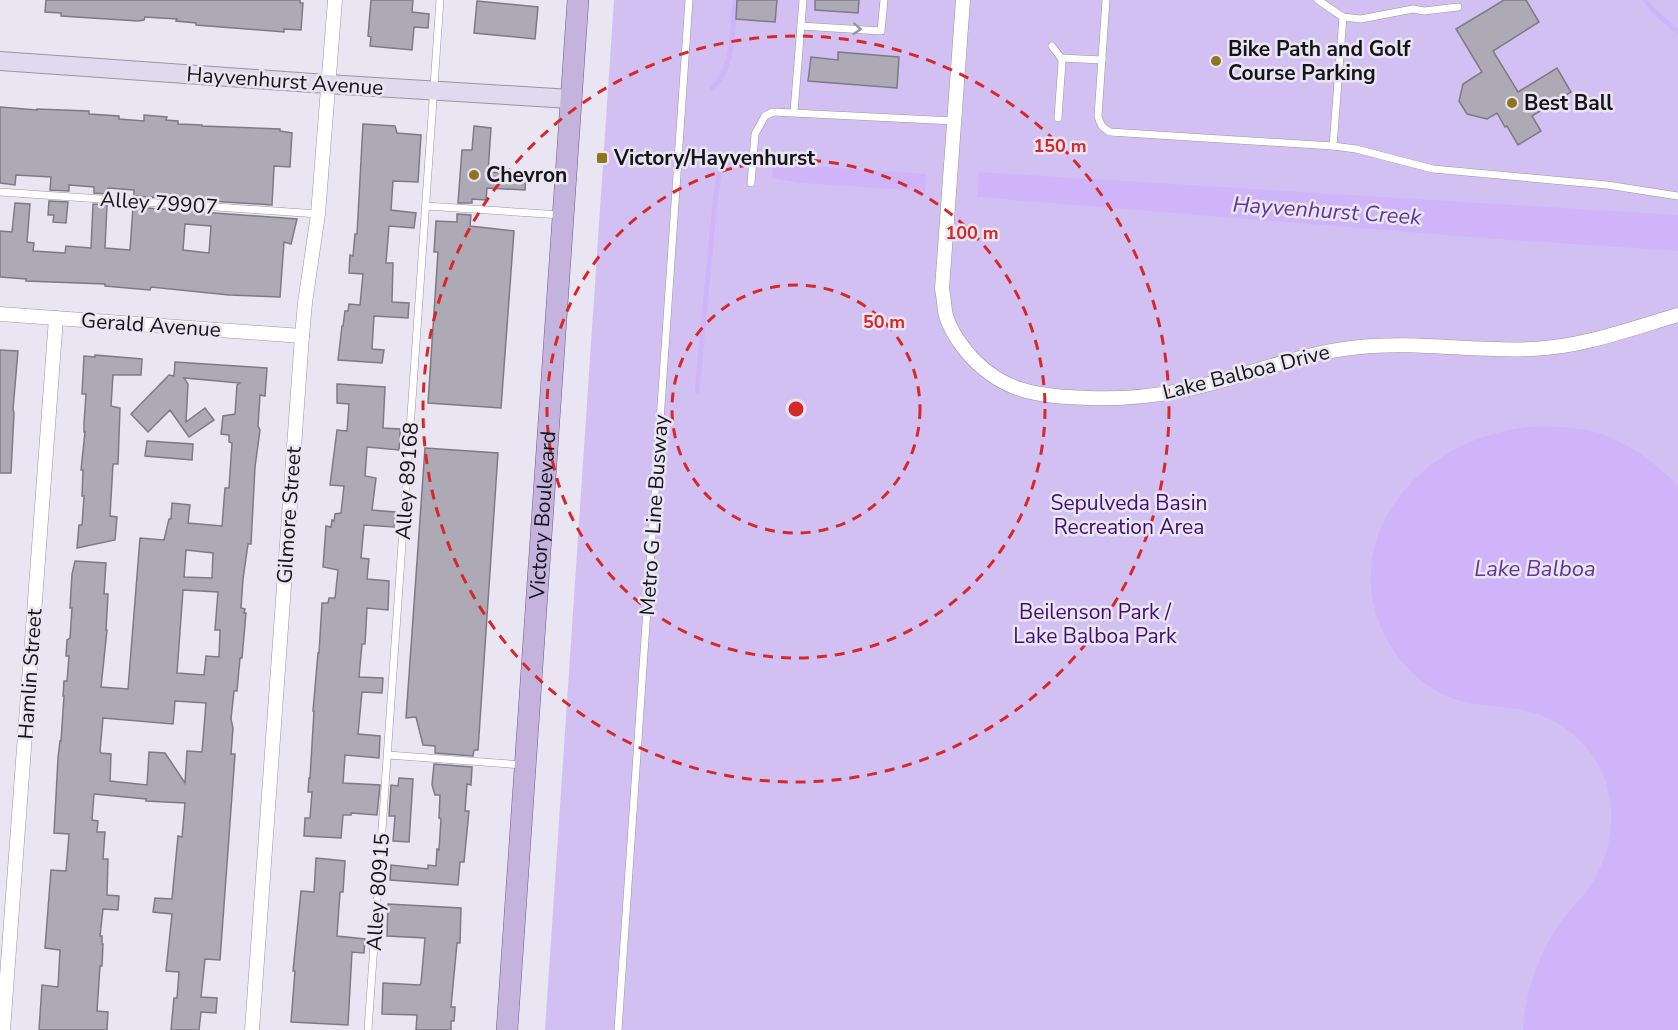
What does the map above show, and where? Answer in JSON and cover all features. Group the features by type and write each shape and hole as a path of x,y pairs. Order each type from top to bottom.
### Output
{"main road":[{"name":"Victory Boulevard","path":"507,1030 578,0"},
{"name":"Hayvenhurst Avenue","path":"0,61 571,99"}],"street":[{"name":"Gilmore Street","path":"252,1030 302,336 318,214 335,0"},
{"name":"Lake Balboa Drive","path":"963,0 942,289 946,317 957,340 976,363 995,379 1033,393 1054,396 1108,398 1144,396 1179,391 1327,351 1362,346 1531,349 1563,347 1678,315"},
{"name":"Gerald Avenue","path":"0,314 302,336"},
{"name":"Hamlin Street","path":"3,1030 56,318"}],"lane":[{"name":"Alley 89168","path":"388,755 440,0"},
{"name":"Metro G Line Busway","path":"618,1030 689,0"},
{"path":"794,112 803,0"},
{"path":"801,26 881,31 884,0"},
{"path":"1106,0 1098,116 1102,128 1110,132 1356,149 1433,169 1607,185 1678,196"},
{"path":"1318,0 1343,17 1361,19 1413,9 1424,11 1458,7"},
{"path":"1333,147 1343,17"},
{"path":"1052,46 1062,62 1058,118"},
{"path":"1061,58 1102,60"},
{"path":"751,183 755,134 765,116 774,112 954,121"},
{"name":"Alley 79907","path":"0,192 318,214"},
{"path":"426,206 563,215"},
{"path":"388,755 526,766"},
{"name":"Alley 80915","path":"368,1030 388,755"}],"green space":[{"name":"Sepulveda Basin Recreation Area","path":"614,0 1678,0 1678,1030 545,1030"}],"water":[{"path":"773,165 926,174 925,191 801,183 772,178"},
{"name":"Hayvenhurst Creek","path":"979,172 1678,215 1678,251 1482,238 977,197"},
{"name":"Lake Balboa","path":"1538,426 1584,430 1610,437 1641,455 1678,485 1678,1030 1523,1030 1532,979 1542,955 1558,926 1595,878 1606,853 1611,826 1607,786 1593,756 1570,732 1557,723 1527,711 1457,700 1432,689 1418,678 1389,643 1372,599 1373,554 1379,533 1402,493 1419,475 1445,455 1474,440 1505,431"}],"building":[{"path":"46,0 300,0 300,3 303,3 301,30 284,29 284,32 196,25 196,23 176,21 177,19 145,17 144,20 138,21 61,16 61,13 45,12"},
{"path":"371,0 413,0 412,12 429,14 428,28 414,27 412,50 370,46 371,37 368,36"},
{"path":"737,0 777,0 775,22 736,19"},
{"path":"815,0 859,0 858,13 815,10"},
{"path":"1504,0 1526,0 1539,22 1493,51 1518,92 1557,68 1571,92 1532,116 1541,131 1518,145 1497,113 1487,119 1467,114 1459,101 1463,84 1482,72 1456,29"},
{"path":"477,1 538,7 535,39 474,33"},
{"path":"838,52 899,57 897,88 808,81 811,57 838,60"},
{"path":"0,107 89,111 89,114 119,116 119,119 144,121 144,115 167,117 166,120 178,121 178,124 280,129 280,131 292,133 290,167 274,166 272,205 134,196 134,190 108,188 108,194 94,193 94,187 69,185 69,191 50,190 51,177 16,175 15,185 0,183"},
{"path":"363,124 395,126 397,133 421,135 418,182 393,181 391,210 416,213 414,228 389,226 386,263 393,263 392,302 409,303 408,318 374,316 372,349 384,350 382,363 338,360 345,311 348,311 349,304 360,305 363,274 349,273 350,255 353,256 355,234 357,234"},
{"path":"474,126 491,128 488,172 526,174 525,190 487,188 486,200 472,199 472,203 458,203 462,150 472,150"},
{"path":"49,201 68,202 66,223 53,222 54,215 48,215"},
{"path":"15,203 30,204 27,242 34,243 33,251 65,253 66,246 91,248 93,204 107,205 105,248 130,250 133,207 297,219 291,244 284,242 280,297 229,295 151,287 150,290 105,286 105,284 26,281 26,279 0,277 0,231 12,232","holes":["185,224 211,226 209,253 183,250"]},
{"path":"457,214 471,215 470,226 514,231 501,408 428,403 438,252 434,252 436,221 457,222"},
{"path":"0,350 18,351 11,473 0,473"},
{"path":"95,355 142,359 141,375 113,375 111,406 120,408 118,464 113,464 110,516 117,517 115,540 77,548 79,525 82,525 84,496 82,496 83,470 81,470 86,394 82,394 84,356 95,357"},
{"path":"175,362 267,368 265,396 260,395 258,426 260,430 255,467 251,544 248,544 243,579 241,608 245,609 244,613 246,613 242,658 240,658 237,691 234,691 231,719 233,728 231,754 235,754 220,960 205,959 201,997 217,998 216,1013 201,1012 199,1030 171,1030 179,972 166,971 172,914 153,912 155,898 172,899 178,836 182,837 185,803 146,801 146,799 94,794 92,820 98,821 97,832 105,832 103,859 108,859 107,895 119,896 118,910 103,909 100,936 102,936 103,944 97,1011 108,1012 107,1030 39,1030 42,985 58,987 60,950 45,948 51,870 66,871 69,834 54,833 64,681 67,681 69,656 66,656 67,640 70,638 72,574 75,561 106,563 104,594 108,594 107,630 101,687 128,689 140,538 164,540 169,519 171,519 172,503 190,505 188,523 222,526 225,488 229,488 232,443 229,442 229,435 221,434 223,416 235,414 237,385 240,383 184,378 188,384 186,422 205,408 214,420 189,437 170,410 148,432 131,414 169,375 174,376","holes":["186,550 213,553 212,578 184,577","183,590 218,592 215,630 220,630 219,657 206,656 204,675 177,673","175,701 206,703 202,752 187,751 185,783 165,753 149,752 147,785 110,781 111,754 100,751 103,718 173,724"]},
{"path":"337,384 385,387 383,428 400,429 399,450 367,447 365,476 376,478 372,510 395,512 394,527 364,525 361,558 369,559 367,579 389,581 388,610 367,608 365,644 362,644 359,677 383,678 382,693 362,692 358,734 380,736 379,758 345,755 343,783 380,785 377,815 351,813 351,815 343,815 341,838 304,836 305,818 310,818 312,792 308,792 322,603 328,603 329,598 335,598 338,570 323,567 326,526 331,527 335,514 341,513 344,486 330,485 337,430 347,431 349,404 337,403"},
{"path":"147,441 193,444 192,460 145,456"},
{"path":"425,448 498,453 478,750 474,750 473,756 435,753 435,746 423,745 416,717 406,718"},
{"path":"434,764 472,767 471,785 467,784 465,811 469,811 464,862 460,862 458,885 390,880 391,865 428,869 428,865 436,866 441,819 439,818 440,795 435,795 432,785"},
{"path":"399,778 413,779 409,842 393,841 395,816 389,816 391,785 398,786"},
{"path":"316,858 345,861 337,936 365,939 364,953 352,952 348,1025 291,1022 295,971 293,971 301,891 314,892"},
{"path":"388,904 461,908 460,943 457,943 451,1007 455,1007 454,1021 451,1021 451,1030 416,1030 417,1015 382,1014 383,983 420,985 425,938 387,936"}],"waterway":[{"path":"713,88 720,79 729,58 735,0"},
{"path":"1645,0 1678,32"},
{"path":"697,391 719,172"}],"place":[{"name":"Bike Path and Golf Course Parking","path":"1216,61"},
{"name":"Best Ball","path":"1512,103"},
{"name":"Victory/Hayvenhurst","path":"602,158"},
{"name":"Chevron","path":"474,175"}],"park label":[{"name":"Beilenson Park / Lake Balboa Park","path":"1095,624"}]}
